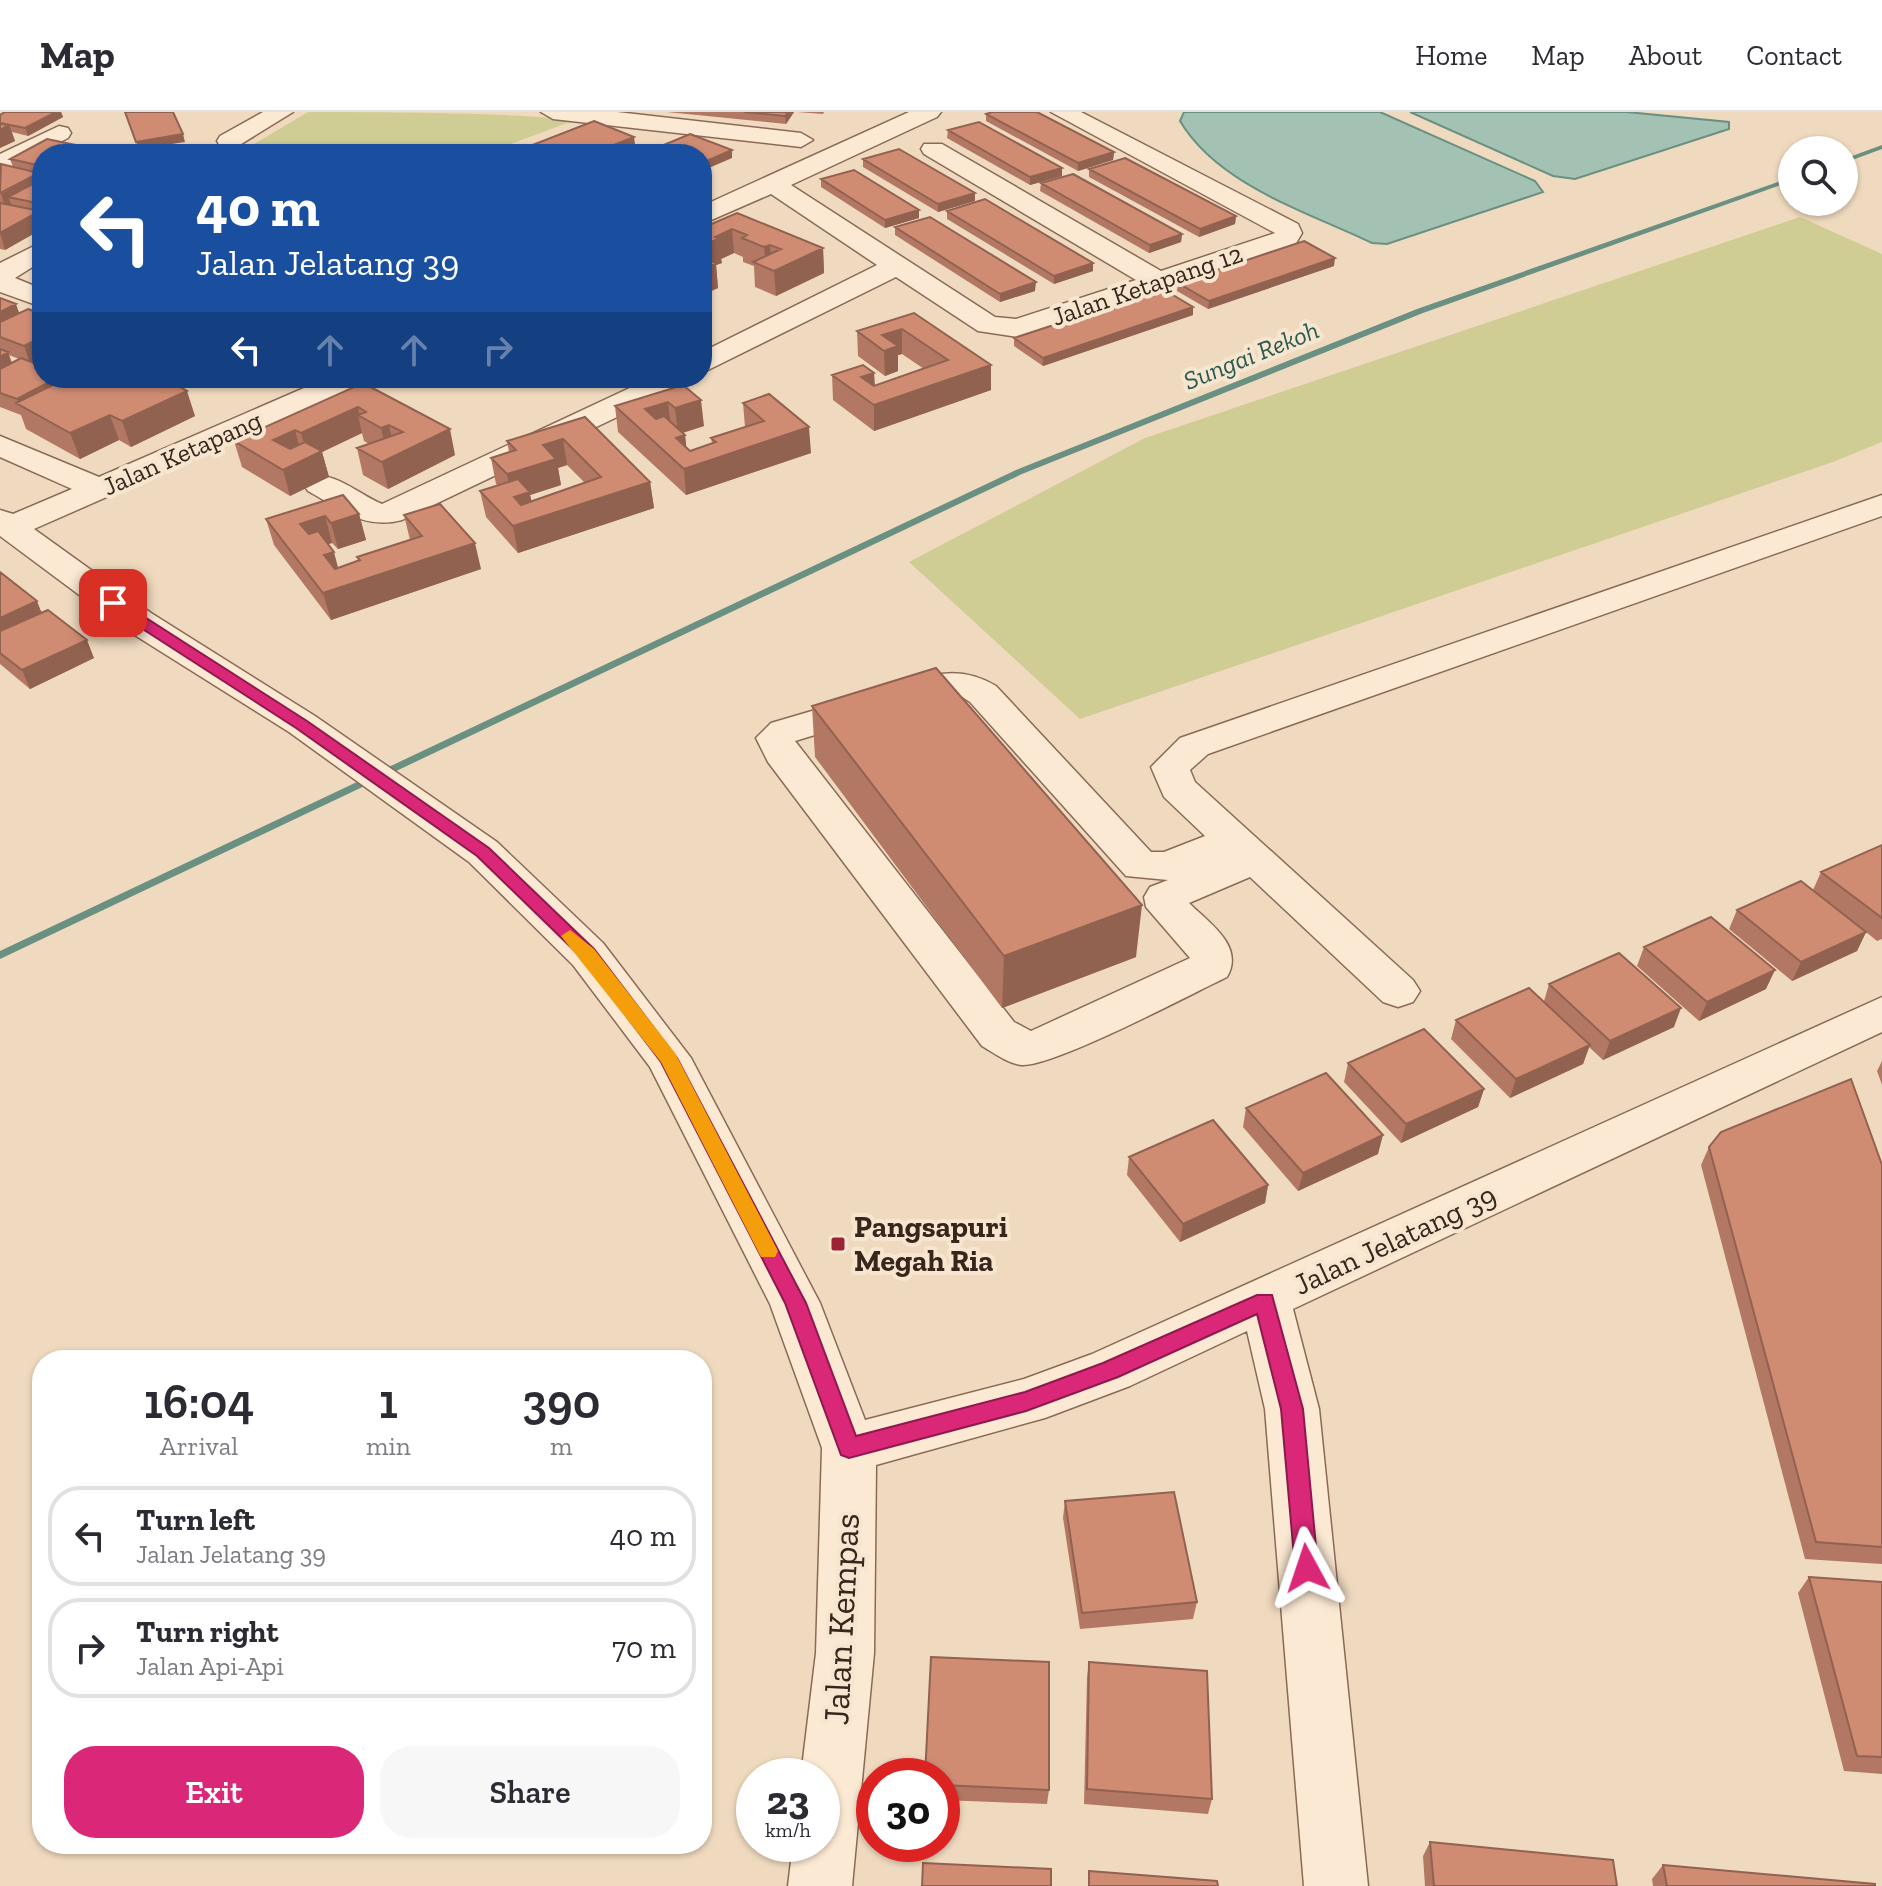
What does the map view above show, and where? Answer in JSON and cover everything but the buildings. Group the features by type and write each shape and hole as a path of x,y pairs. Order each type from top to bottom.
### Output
{"street":[{"path":"228,139 281,112"},
{"path":"553,112 801,140"},
{"path":"765,171 929,112"},
{"name":"Jalan Ketapang 12","path":"896,266 988,325 1018,328 1286,239 1289,230 1063,112"},
{"path":"554,139 606,118"},
{"path":"712,209 765,171 801,140 827,129"},
{"path":"38,144 59,133"},
{"path":"0,164 32,147"},
{"path":"933,149 1156,280"},
{"path":"712,359 896,266 765,171"},
{"path":"0,275 32,256"},
{"path":"0,282 32,295"},
{"name":"Jalan Ketapang","path":"6,524 100,489 329,388"},
{"path":"319,484 376,515 404,508 654,388"},
{"path":"0,445 100,489"},
{"path":"1398,991 1178,788 1170,767 1194,746 1882,505"},
{"path":"6,524 138,621 302,724 483,852 588,954 668,1058 795,1303 849,1448"},
{"path":"955,683 970,686 983,694 1140,866 1169,866 1245,849 1165,897 1167,907 1210,949 1212,966 1037,1047 1021,1048 998,1034 782,753 775,738 784,731 926,688 955,683"},
{"name":"Jalan Jelatang 39","path":"849,1448 1026,1402 1111,1370 1882,1013"},
{"path":"1265,1301 1292,1409 1336,1886"},
{"name":"Jalan Kempas","path":"820,1886 845,1653 849,1448"}],"shaded area":[{"path":"308,112 489,114 570,122 511,144 254,144"},
{"path":"1184,112 1380,112 1535,181 1543,192 1387,244 1372,243 1293,208 1240,180 1196,143 1180,121"},
{"path":"1410,112 1627,112 1729,122 1729,129 1575,179 1553,176"},
{"path":"1800,217 1882,254 1882,442 1833,462 1080,719 909,562 1145,438"}],"waterway":[{"name":"Sungai Rekoh","path":"1858,156 1882,147"},
{"name":"Sungai Rekoh","path":"0,955 1019,472 1420,311 1778,184"}],"slow traffic":[{"path":"570,936 588,954 668,1058 768,1251"}],"place":[{"name":"Pangsapuri Megah Ria","path":"838,1244"}],"route":[{"path":"113,603 302,724 483,852 588,954 668,1058 795,1303 849,1448 1026,1402 1111,1370 1265,1301 1292,1409 1307,1568"}]}
